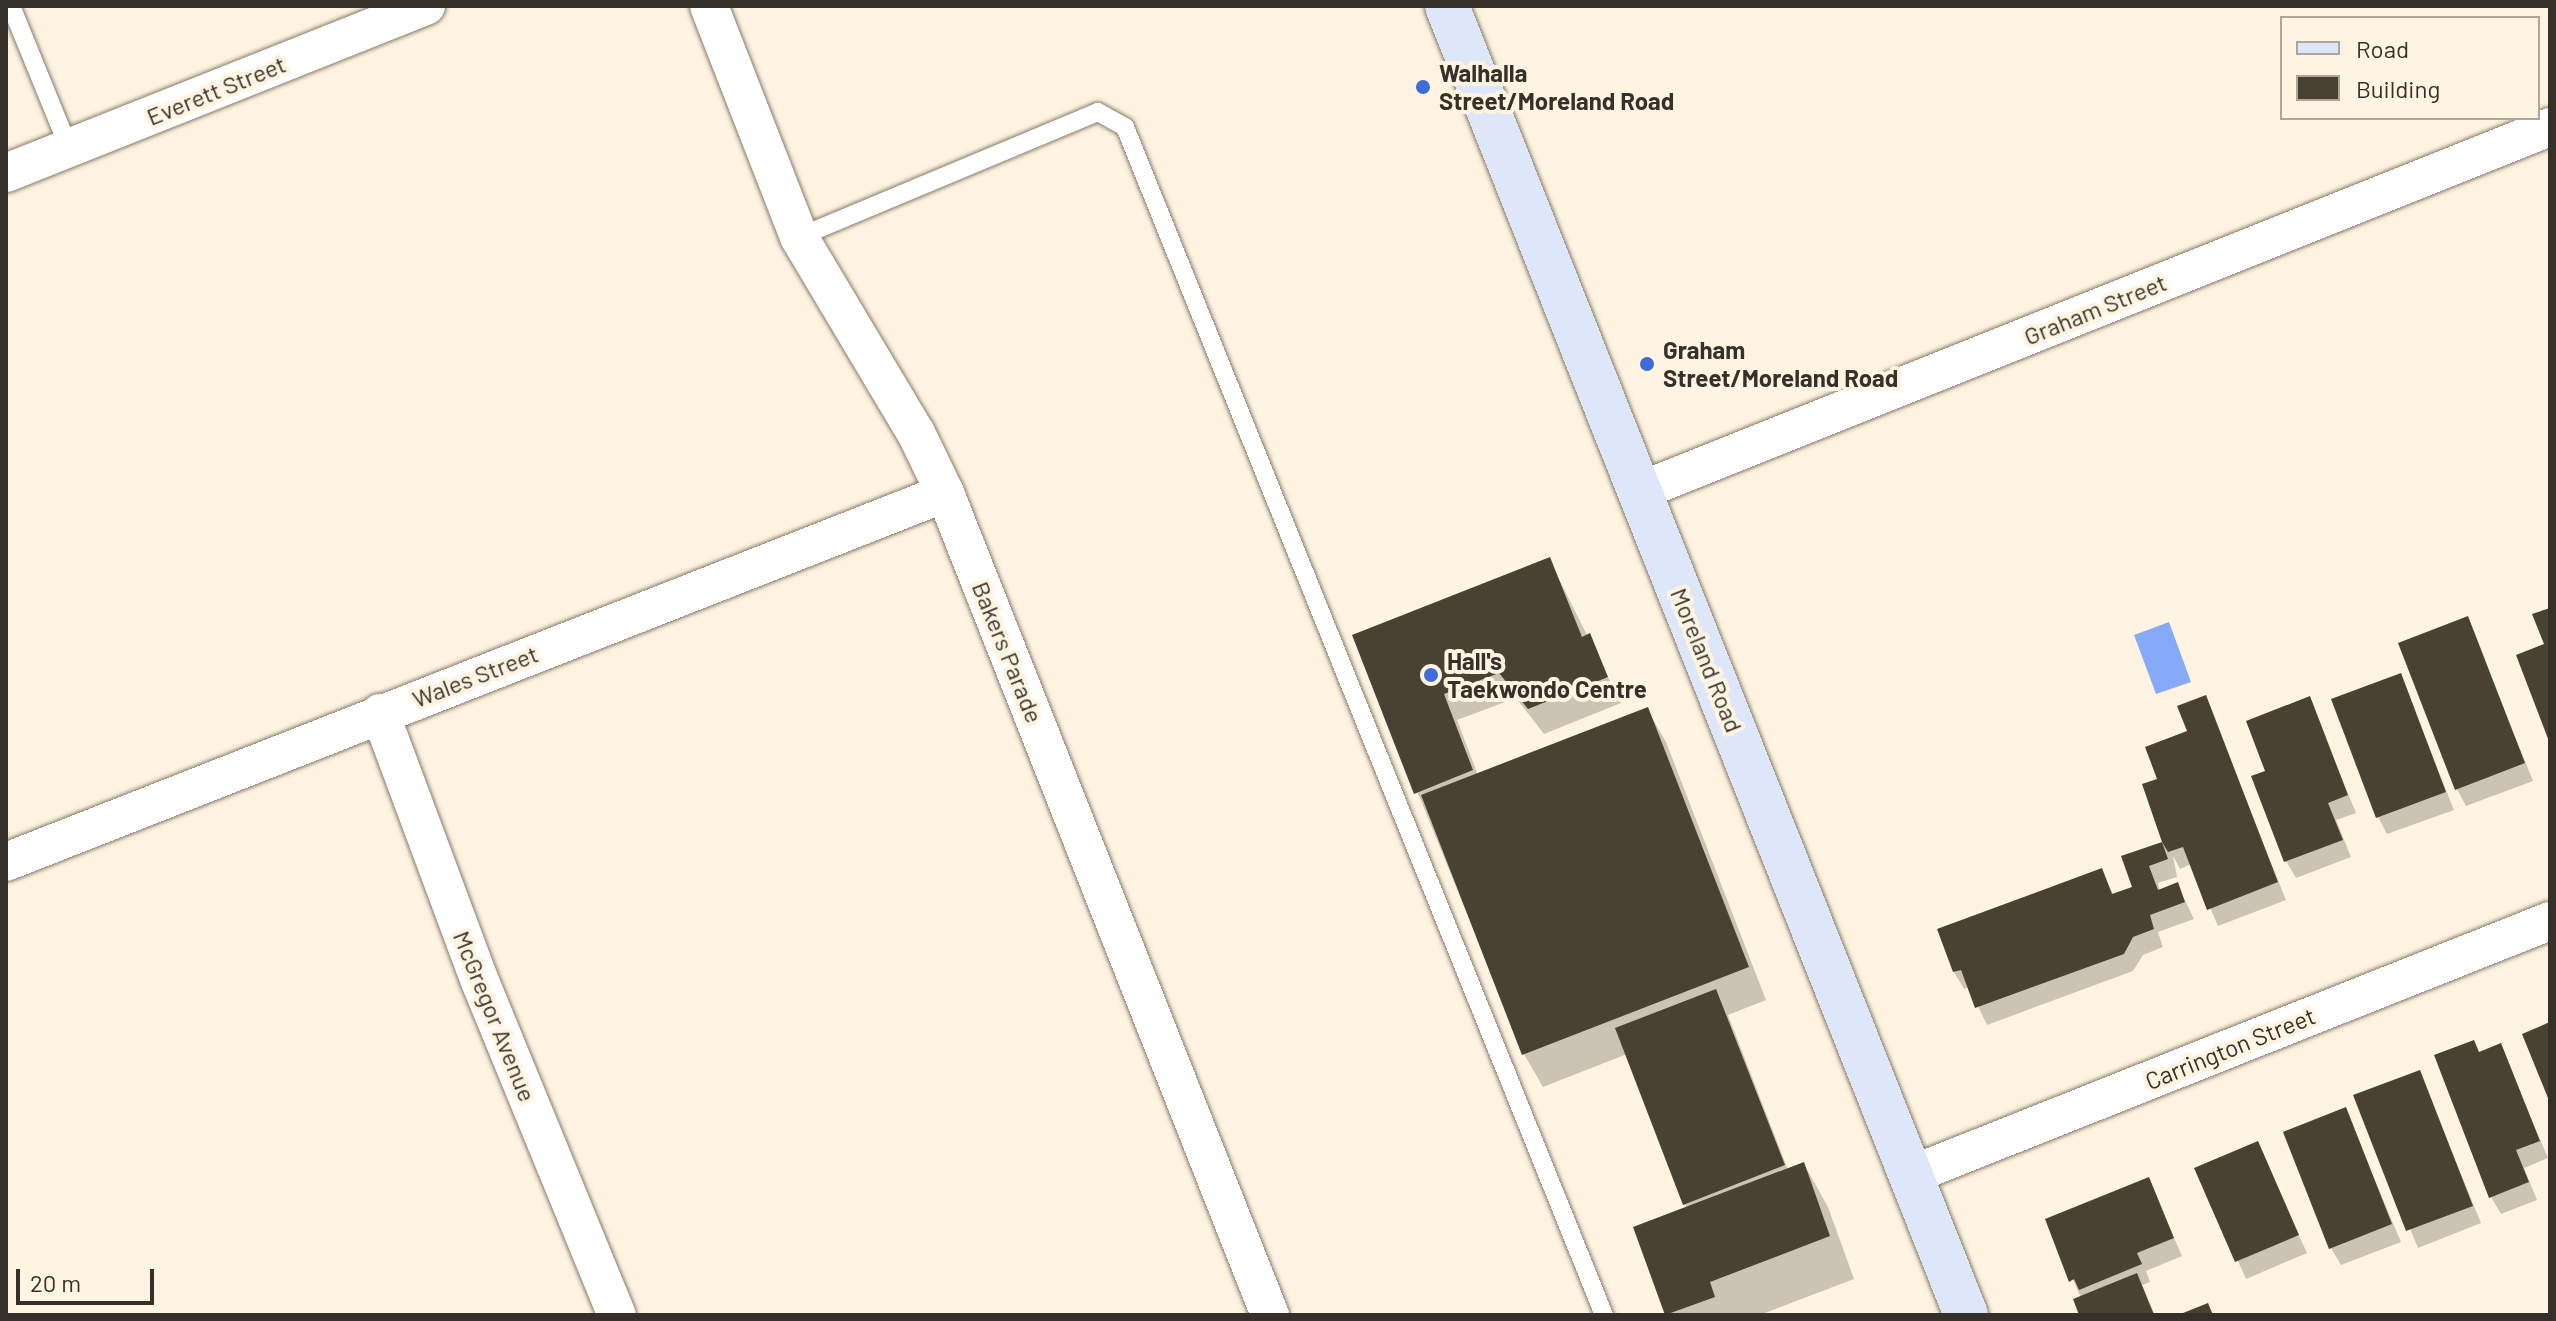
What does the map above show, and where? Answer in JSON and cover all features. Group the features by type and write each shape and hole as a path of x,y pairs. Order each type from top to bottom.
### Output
{"main road":[{"name":"Moreland Road","path":"1447,6 1966,1315"}],"street":[{"name":"Everett Street","path":"6,173 426,6"},
{"name":"Bakers Parade","path":"709,6 799,237 916,433 945,493 1270,1315"},
{"name":"Graham Street","path":"1640,491 2550,127"},
{"name":"Wales Street","path":"6,862 945,493"},
{"name":"McGregor Avenue","path":"380,713 479,979 617,1315"},
{"name":"Carrington Street","path":"1911,1175 2550,921"}],"lane":[{"path":"11,6 69,148"},
{"path":"799,237 1098,112 1125,127 1604,1315"}],"water":[{"path":"2169,622 2191,682 2156,694 2134,635"}],"building":[{"name":"Hall's Taekwondo Centre","path":"1550,557 1582,637 1590,633 1608,677 1528,709 1499,673 1444,694 1473,770 1414,794 1352,635"},
{"path":"2550,608 2550,744 2516,655 2544,644 2532,614"},
{"path":"2468,616 2525,763 2455,790 2398,643"},
{"path":"2401,673 2446,792 2376,818 2331,699"},
{"path":"2206,695 2278,882 2207,910 2183,847 2168,852 2162,842 2142,784 2157,779 2145,747 2187,731 2177,706"},
{"path":"2310,696 2348,795 2328,803 2343,840 2284,862 2251,776 2265,771 2246,721"},
{"path":"1648,707 1749,967 1522,1055 1421,795"},
{"path":"2162,842 2168,859 2149,866 2158,890 2178,882 2185,902 2150,915 2154,929 2133,937 2124,954 1975,1008 1961,970 1953,972 1937,929 2102,868 2112,894 2132,887 2121,856"},
{"path":"1716,989 1785,1165 1683,1205 1615,1028"},
{"path":"2550,1022 2550,1103 2522,1034"},
{"path":"2474,1040 2479,1052 2501,1043 2540,1141 2516,1150 2529,1182 2489,1198 2434,1055"},
{"path":"2420,1070 2473,1206 2406,1231 2353,1095"},
{"path":"2346,1107 2392,1224 2329,1249 2283,1132"},
{"path":"2258,1141 2299,1235 2235,1262 2194,1168"},
{"path":"1804,1162 1830,1236 1710,1282 1715,1297 1665,1315 1633,1227"},
{"path":"2149,1177 2174,1238 2137,1253 2142,1264 2079,1290 2074,1279 2069,1282 2045,1219"},
{"path":"2137,1273 2154,1315 2079,1315 2073,1299"},
{"path":"2208,1303 2213,1315 2178,1315"}],"place":[{"name":"Walhalla Street/Moreland Road","path":"1423,87"},
{"name":"Graham Street/Moreland Road","path":"1647,364"},
{"name":"Hall's Taekwondo Centre","path":"1431,675"}]}
